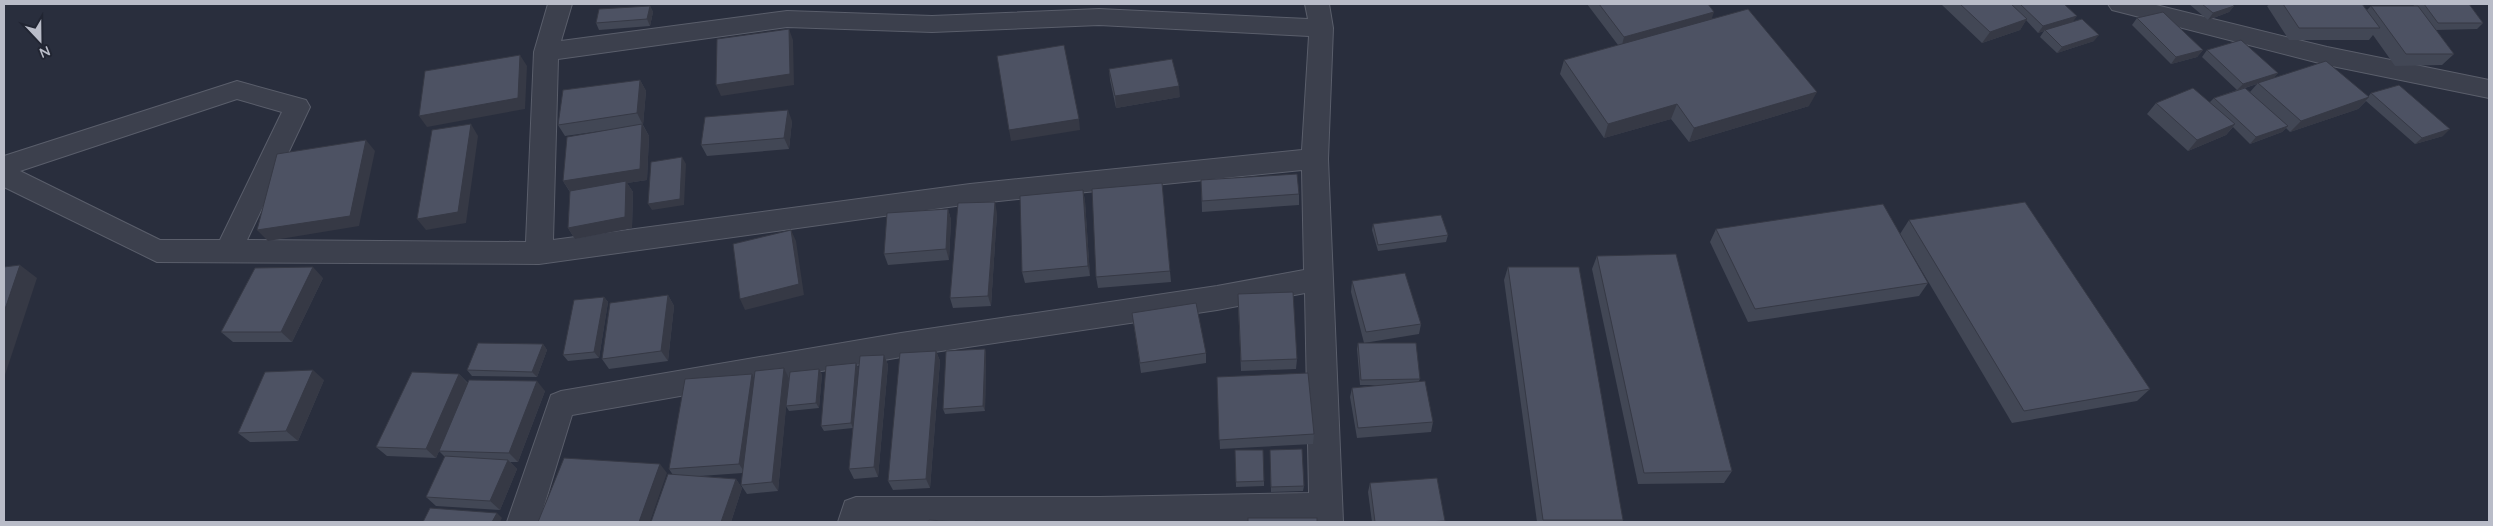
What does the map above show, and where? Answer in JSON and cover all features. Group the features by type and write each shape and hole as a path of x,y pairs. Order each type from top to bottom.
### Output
{"street":[{"path":"539,253 546,52 560,4"},
{"path":"2120,4 2327,56 2489,89"},
{"path":"546,52 787,19 932,24 1099,17 1319,16 1315,159 1326,515 1100,511 856,511 854,522"},
{"path":"4,166 237,90 297,107 228,253"},
{"path":"4,175 157,251 228,253 539,253 970,194 1315,159"},
{"path":"523,522 561,404 901,345 1217,298 1318,279"}],"building":[{"path":"1599,4 1708,4 1714,12 1624,37"},
{"path":"1960,4 2011,4 2027,19 1990,32"},
{"path":"2020,4 2064,4 2077,16 2043,26"},
{"path":"2202,4 2232,4 2234,6 2213,13"},
{"path":"2283,4 2362,4 2380,28 2299,28"},
{"path":"2424,4 2469,4 2483,23 2438,23"},
{"path":"650,6 647,19 596,23 599,9"},
{"path":"2371,6 2418,6 2454,54 2406,54"},
{"path":"1748,9 1817,92 1694,128 1677,104 1608,124 1564,60"},
{"path":"2163,12 2203,50 2176,57 2137,18"},
{"path":"2082,19 2099,35 2062,47 2045,30"},
{"path":"789,29 790,74 716,85 717,39"},
{"path":"2241,40 2278,73 2243,84 2207,50"},
{"path":"1064,45 1079,119 1009,130 997,56"},
{"path":"520,55 518,98 419,116 425,71"},
{"path":"1172,59 1179,86 1115,96 1109,69"},
{"path":"2326,61 2369,97 2301,121 2258,83"},
{"path":"640,80 637,113 558,125 563,90"},
{"path":"2399,85 2450,129 2422,138 2371,93"},
{"path":"2193,88 2235,124 2197,140 2156,103"},
{"path":"2245,88 2288,126 2256,137 2214,98"},
{"path":"788,110 784,138 701,145 705,117"},
{"path":"471,124 458,212 417,219 432,130"},
{"path":"642,124 640,169 563,181 567,137"},
{"path":"366,140 350,216 257,230 277,154"},
{"path":"682,157 680,199 648,204 651,162"},
{"path":"1297,174 1299,194 1202,201 1201,180"},
{"path":"626,181 625,217 568,228 570,191"},
{"path":"1162,183 1170,271 1096,277 1092,189"},
{"path":"1083,190 1088,266 1022,272 1020,196"},
{"path":"995,202 988,296 950,298 958,203"},
{"path":"2025,202 2150,389 2024,411 1909,220"},
{"path":"1883,204 1928,283 1755,309 1716,229"},
{"path":"948,209 946,249 884,254 887,213"},
{"path":"1441,215 1448,235 1378,245 1373,224"},
{"path":"791,230 799,284 740,299 733,244"},
{"path":"1676,254 1732,471 1644,473 1597,256"},
{"path":"20,265 4,312 4,267"},
{"path":"313,267 281,332 221,332 255,268"},
{"path":"1508,267 1579,267 1623,520 1543,520"},
{"path":"1405,273 1421,324 1366,332 1352,281"},
{"path":"1293,292 1297,359 1241,361 1238,294"},
{"path":"668,295 661,351 602,359 610,303"},
{"path":"604,297 594,352 563,355 574,300"},
{"path":"1196,303 1206,353 1140,363 1132,313"},
{"path":"478,343 543,344 532,372 467,370"},
{"path":"1358,343 1416,343 1420,379 1361,380"},
{"path":"985,349 983,406 943,409 946,351"},
{"path":"936,351 926,479 888,481 900,353"},
{"path":"884,355 874,467 849,469 860,356"},
{"path":"856,363 851,423 821,426 826,366"},
{"path":"784,368 772,482 741,485 755,371"},
{"path":"819,369 816,403 786,406 790,372"},
{"path":"313,370 286,431 238,433 265,372"},
{"path":"412,372 459,374 426,449 376,447"},
{"path":"1308,373 1314,434 1219,440 1217,377"},
{"path":"752,374 739,464 669,469 685,379"},
{"path":"469,380 537,381 509,453 439,451"},
{"path":"1425,381 1433,422 1358,428 1352,388"},
{"path":"1302,449 1304,486 1271,487 1270,450"},
{"path":"1235,450 1263,450 1264,481 1236,482"},
{"path":"445,456 508,460 490,501 426,497"},
{"path":"564,458 660,464 639,522 538,522"},
{"path":"668,474 736,479 721,522 651,522"},
{"path":"1437,478 1445,521 1375,522 1370,483"},
{"path":"430,508 497,513 492,522 423,522"},
{"path":"1248,518 1317,518 1317,522 1248,522"},
{"path":"929,520 956,522 929,522"}]}
